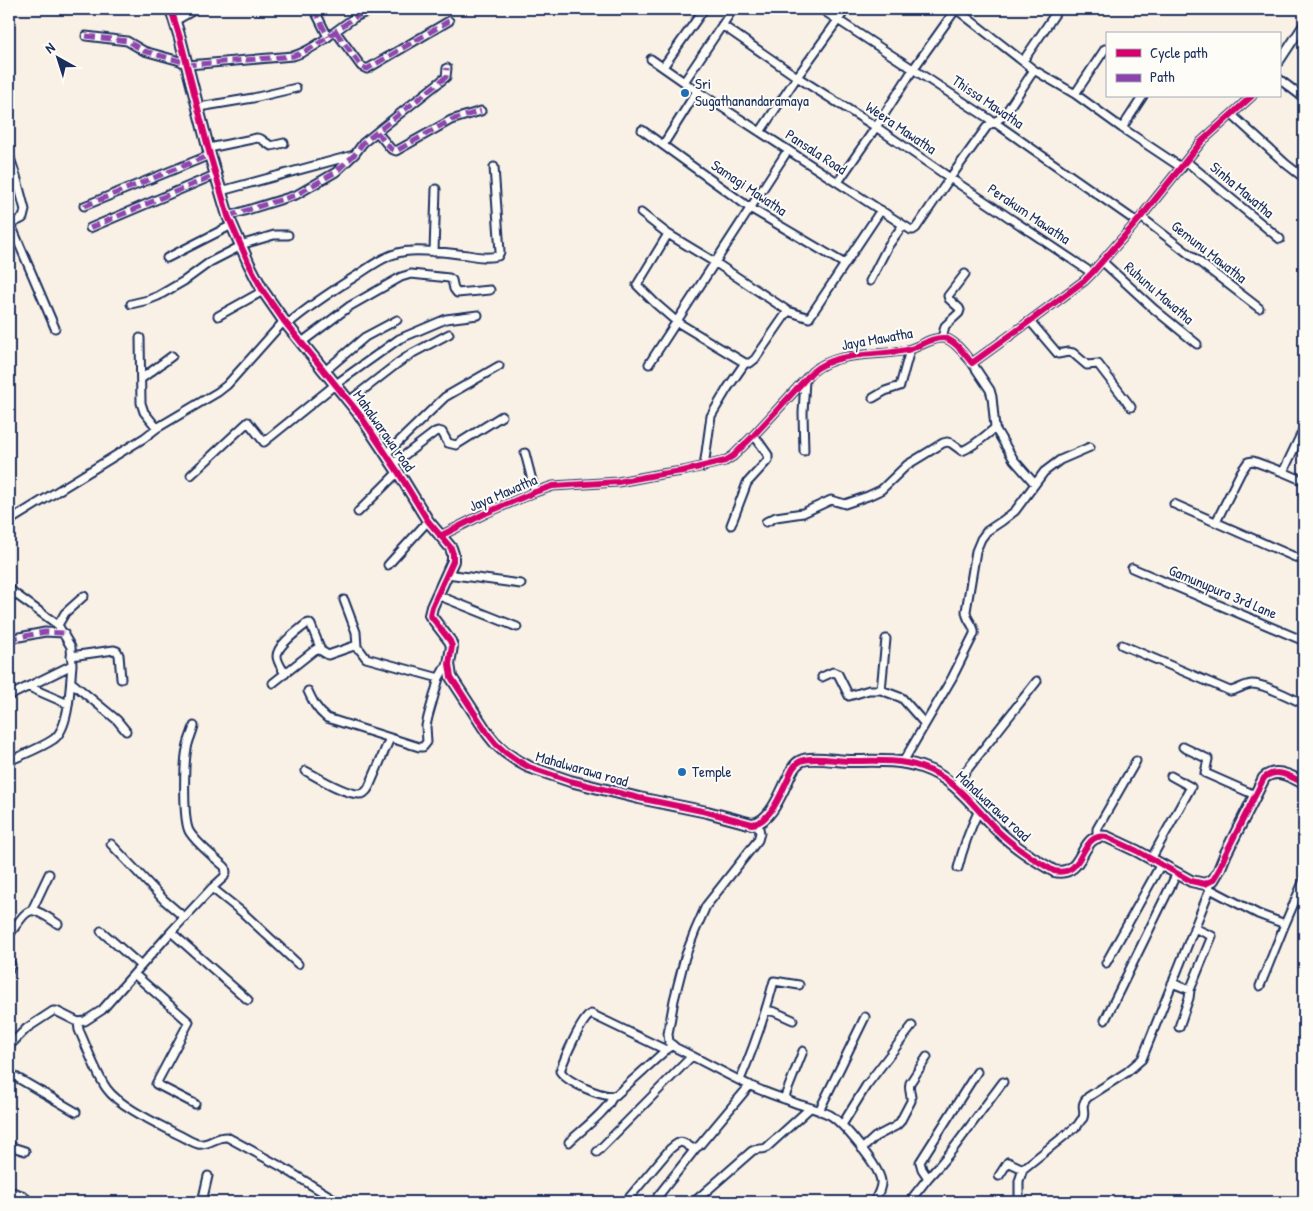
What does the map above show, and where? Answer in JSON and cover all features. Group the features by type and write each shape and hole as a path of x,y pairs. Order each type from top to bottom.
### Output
{"street":[{"name":"Mahalwarawa road","path":"171,9 230,221 263,291 286,323 360,415 396,468 428,521 451,548 453,561 430,614 452,646 449,664 451,677 496,744 529,767 570,782 707,812 746,823 758,824 774,807 792,770 801,760 809,758 840,761 903,762 920,766 942,776 954,785 1020,850 1054,871 1066,872 1073,868 1089,843 1097,837"},
{"path":"175,21 196,9"},
{"path":"314,9 328,37"},
{"path":"86,36 127,41 144,51 188,65 293,56 302,53 336,32 356,16 380,9"},
{"path":"684,82 733,9"},
{"name":"Thissa Mawatha","path":"821,9 914,68 1139,220"},
{"path":"760,132 846,9"},
{"path":"838,182 956,9 1034,70 1075,94 1182,168"},
{"path":"1023,62 1055,14 1056,9"},
{"path":"663,67 702,12"},
{"path":"336,32 361,66 367,69 449,21"},
{"path":"1280,60 1304,24"},
{"name":"Weera Mawatha","path":"722,25 950,178"},
{"path":"1075,94 1105,48"},
{"name":"Pansala Road","path":"651,59 903,225"},
{"path":"167,258 230,221 296,195 336,172 377,132 446,77 447,68"},
{"path":"870,281 888,246 903,225 911,230 916,228 988,125 1002,118 1034,70"},
{"path":"1280,79 1304,98"},
{"path":"198,107 253,98 296,88"},
{"path":"663,146 697,91"},
{"path":"1122,128 1142,98"},
{"path":"972,363 1084,281 1139,220 1187,162 1202,140 1250,98"},
{"path":"377,132 391,150 396,151 451,120 481,111"},
{"path":"1232,115 1304,178"},
{"name":"Samagi Mawatha","path":"642,130 750,208 845,264"},
{"path":"84,206 210,152 258,138 271,146 284,142"},
{"path":"649,364 788,150"},
{"path":"221,191 355,154"},
{"path":"9,155 25,210 23,218 10,225 55,328"},
{"name":"Sinha Mawatha","path":"1187,162 1280,239"},
{"path":"9,521 218,392 286,323 328,293 374,264 409,251 495,257 499,254 494,167"},
{"path":"90,228 217,174"},
{"name":"Perakum Mawatha","path":"950,178 1092,273"},
{"path":"434,252 436,189"},
{"path":"641,212 668,234 716,263 788,311 809,318 881,210"},
{"name":"Gemunu Mawatha","path":"1139,220 1259,308"},
{"path":"668,234 637,285 677,322 745,363 750,363 755,359 788,311"},
{"path":"132,304 158,296 210,262 241,245 274,235 288,235"},
{"name":"Ruhunu Mawatha","path":"1103,262 1154,309 1197,344"},
{"path":"302,342 350,306 401,277 411,274 449,278 452,280 457,293 490,290"},
{"path":"966,274 948,296 960,310 945,326 942,338 955,344 972,363 990,390 995,428 1014,460 1035,484"},
{"path":"218,316 263,291"},
{"path":"191,475 248,422 264,442 336,384 399,339 446,320 478,315"},
{"path":"325,371 365,338 397,320"},
{"path":"1030,322 1058,354 1072,353 1088,366 1095,364 1100,366 1131,407"},
{"path":"349,401 398,363 449,334"},
{"path":"140,338 142,408 157,428"},
{"name":"Jaya Mawatha","path":"440,536 486,513 553,486 618,482 704,467 730,459 818,367 835,359 910,350 942,338"},
{"path":"873,398 885,391 900,386 910,350"},
{"path":"141,380 172,356"},
{"path":"704,467 711,416 745,363"},
{"path":"386,454 445,397 499,366"},
{"path":"804,452 803,413 805,380"},
{"path":"358,512 396,468 434,432 442,432 448,443 456,445 502,416"},
{"path":"766,522 776,517 803,513 831,500 845,504 868,496 881,490 907,465 936,447 947,442 962,451 971,447 995,428"},
{"path":"1283,472 1304,428"},
{"path":"731,525 747,483 768,460 768,456 754,435"},
{"path":"903,762 952,678 974,634 974,628 967,619 966,611 976,551 981,539 987,530 1015,511 1044,472 1060,460 1090,447"},
{"path":"525,453 535,492"},
{"path":"1216,522 1248,462 1253,461 1304,481"},
{"path":"1174,504 1304,561"},
{"path":"388,565 428,521"},
{"name":"Gamunupura 3rd Lane","path":"1132,568 1304,641"},
{"path":"447,574 521,584"},
{"path":"9,588 58,625 71,647 72,665 65,721 56,738 9,761"},
{"path":"437,595 517,627"},
{"path":"58,625 65,613 84,596"},
{"path":"344,600 356,632 357,647 366,658 439,678"},
{"path":"285,674 276,654 279,647 306,624 309,623 311,625 321,650"},
{"path":"9,639 46,632 64,633"},
{"path":"881,690 886,639"},
{"path":"1122,645 1230,691 1250,684 1259,685 1304,704"},
{"path":"273,683 316,649 328,655 350,647 357,647"},
{"path":"71,656 117,651 121,679"},
{"path":"308,691 320,713 327,718 419,747 427,742 426,726 439,678 449,664"},
{"path":"9,696 72,665"},
{"path":"822,677 833,672 838,674 849,696 869,690 881,690 902,698 925,724"},
{"path":"954,785 1037,680"},
{"path":"71,682 118,720 126,730"},
{"path":"29,687 68,704"},
{"path":"9,1046 27,1028 52,1011 64,1014 78,1022 85,1021 102,1010 171,932 224,877 225,867 188,830 185,819 185,758 194,726"},
{"path":"306,771 338,788 363,794 369,787 390,738"},
{"path":"1182,747 1208,760 1205,773 1255,795"},
{"path":"1136,761 1096,829 1097,837 1107,837 1177,873 1209,886 1258,914 1285,924"},
{"path":"1019,1202 1019,1181 1023,1169 1078,1125 1084,1114 1082,1108 1084,1101 1127,1072 1142,1058 1209,886 1219,870 1264,778 1273,773 1284,773 1304,783"},
{"path":"1106,963 1191,787 1171,776"},
{"path":"958,868 970,829 979,810"},
{"path":"669,1048 668,1038 674,1000 685,957 695,931 706,906 758,840 760,833 758,824"},
{"path":"111,844 159,895 185,918"},
{"path":"1105,1020 1177,873"},
{"path":"32,910 49,874"},
{"path":"1260,986 1304,880"},
{"path":"212,888 242,912 298,964"},
{"path":"9,935 26,912 32,910 40,912 58,924"},
{"path":"1179,1027 1190,990 1212,936 1194,928"},
{"path":"101,931 141,966"},
{"path":"171,932 248,1000"},
{"path":"9,960 11,965 9,969"},
{"path":"134,974 189,1022 156,1084 195,1104"},
{"path":"740,1080 754,1045 774,981 799,985"},
{"path":"1172,983 1190,990"},
{"path":"766,1010 776,1012 793,1020"},
{"path":"612,1097 582,1087 561,1074 560,1071 581,1025 588,1015 594,1014 669,1048 692,1056 750,1085 834,1118 862,1149 879,1173 881,1183 874,1202"},
{"path":"820,1111 865,1018"},
{"path":"78,1022 79,1030 102,1081 110,1093 120,1101 146,1118 195,1143 206,1144 221,1136 227,1137 282,1167 339,1202"},
{"path":"842,1125 866,1086 912,1026"},
{"path":"569,1142 610,1104 612,1097 669,1048"},
{"path":"784,1099 803,1051"},
{"path":"597,1152 692,1056"},
{"path":"862,1149 875,1137 900,1122 912,1098 909,1087 910,1083 928,1057"},
{"path":"928,1178 920,1162 977,1072"},
{"path":"9,1073 76,1112"},
{"path":"909,1202 953,1149 1003,1082"},
{"path":"658,1196 750,1085"},
{"path":"694,1202 752,1151 766,1148 810,1108"},
{"path":"628,1198 677,1143 681,1141 693,1149 696,1148"},
{"path":"9,1146 25,1151"},
{"path":"999,1176 1008,1162 1023,1169"},
{"path":"202,1202 208,1176"},
{"path":"9,1191 22,1195 30,1202"}],"marked path":[{"path":"314,9 328,37"},
{"path":"86,36 127,41 144,51 188,65 293,56 317,44 357,16 380,9"},
{"path":"336,32 361,66 367,69 449,21"},
{"path":"228,216 296,195 336,172 355,154 363,143 446,77 447,68"},
{"path":"377,132 391,149 396,151 451,120 481,111"},
{"path":"84,206 210,155"},
{"path":"90,228 217,174"},
{"path":"9,639 45,632 64,633"}],"cycle path":[{"path":"171,9 228,216 249,264 263,291 284,321 360,415 428,521 451,548 453,561 430,615 452,646 449,664 451,677 488,734 496,744 518,761 529,767 570,781 752,824 764,819 769,813 796,764 801,761 817,759 886,761 912,764 944,778 962,793 1009,841 1054,871 1065,871 1072,868 1091,841 1098,837 1107,837 1137,851 1191,881 1205,884 1213,880 1219,870 1264,778 1274,773 1279,773 1304,783"},
{"path":"440,536 486,513 553,486 618,482 683,471 725,461 733,456 754,435 812,372 833,360 858,355 907,350 935,339 944,338 956,345 972,363 1084,281 1141,217 1202,141 1250,98"}],"place":[{"name":"Sri Sugathanandaramaya","path":"685,93"},
{"name":"Temple","path":"682,772"}]}
